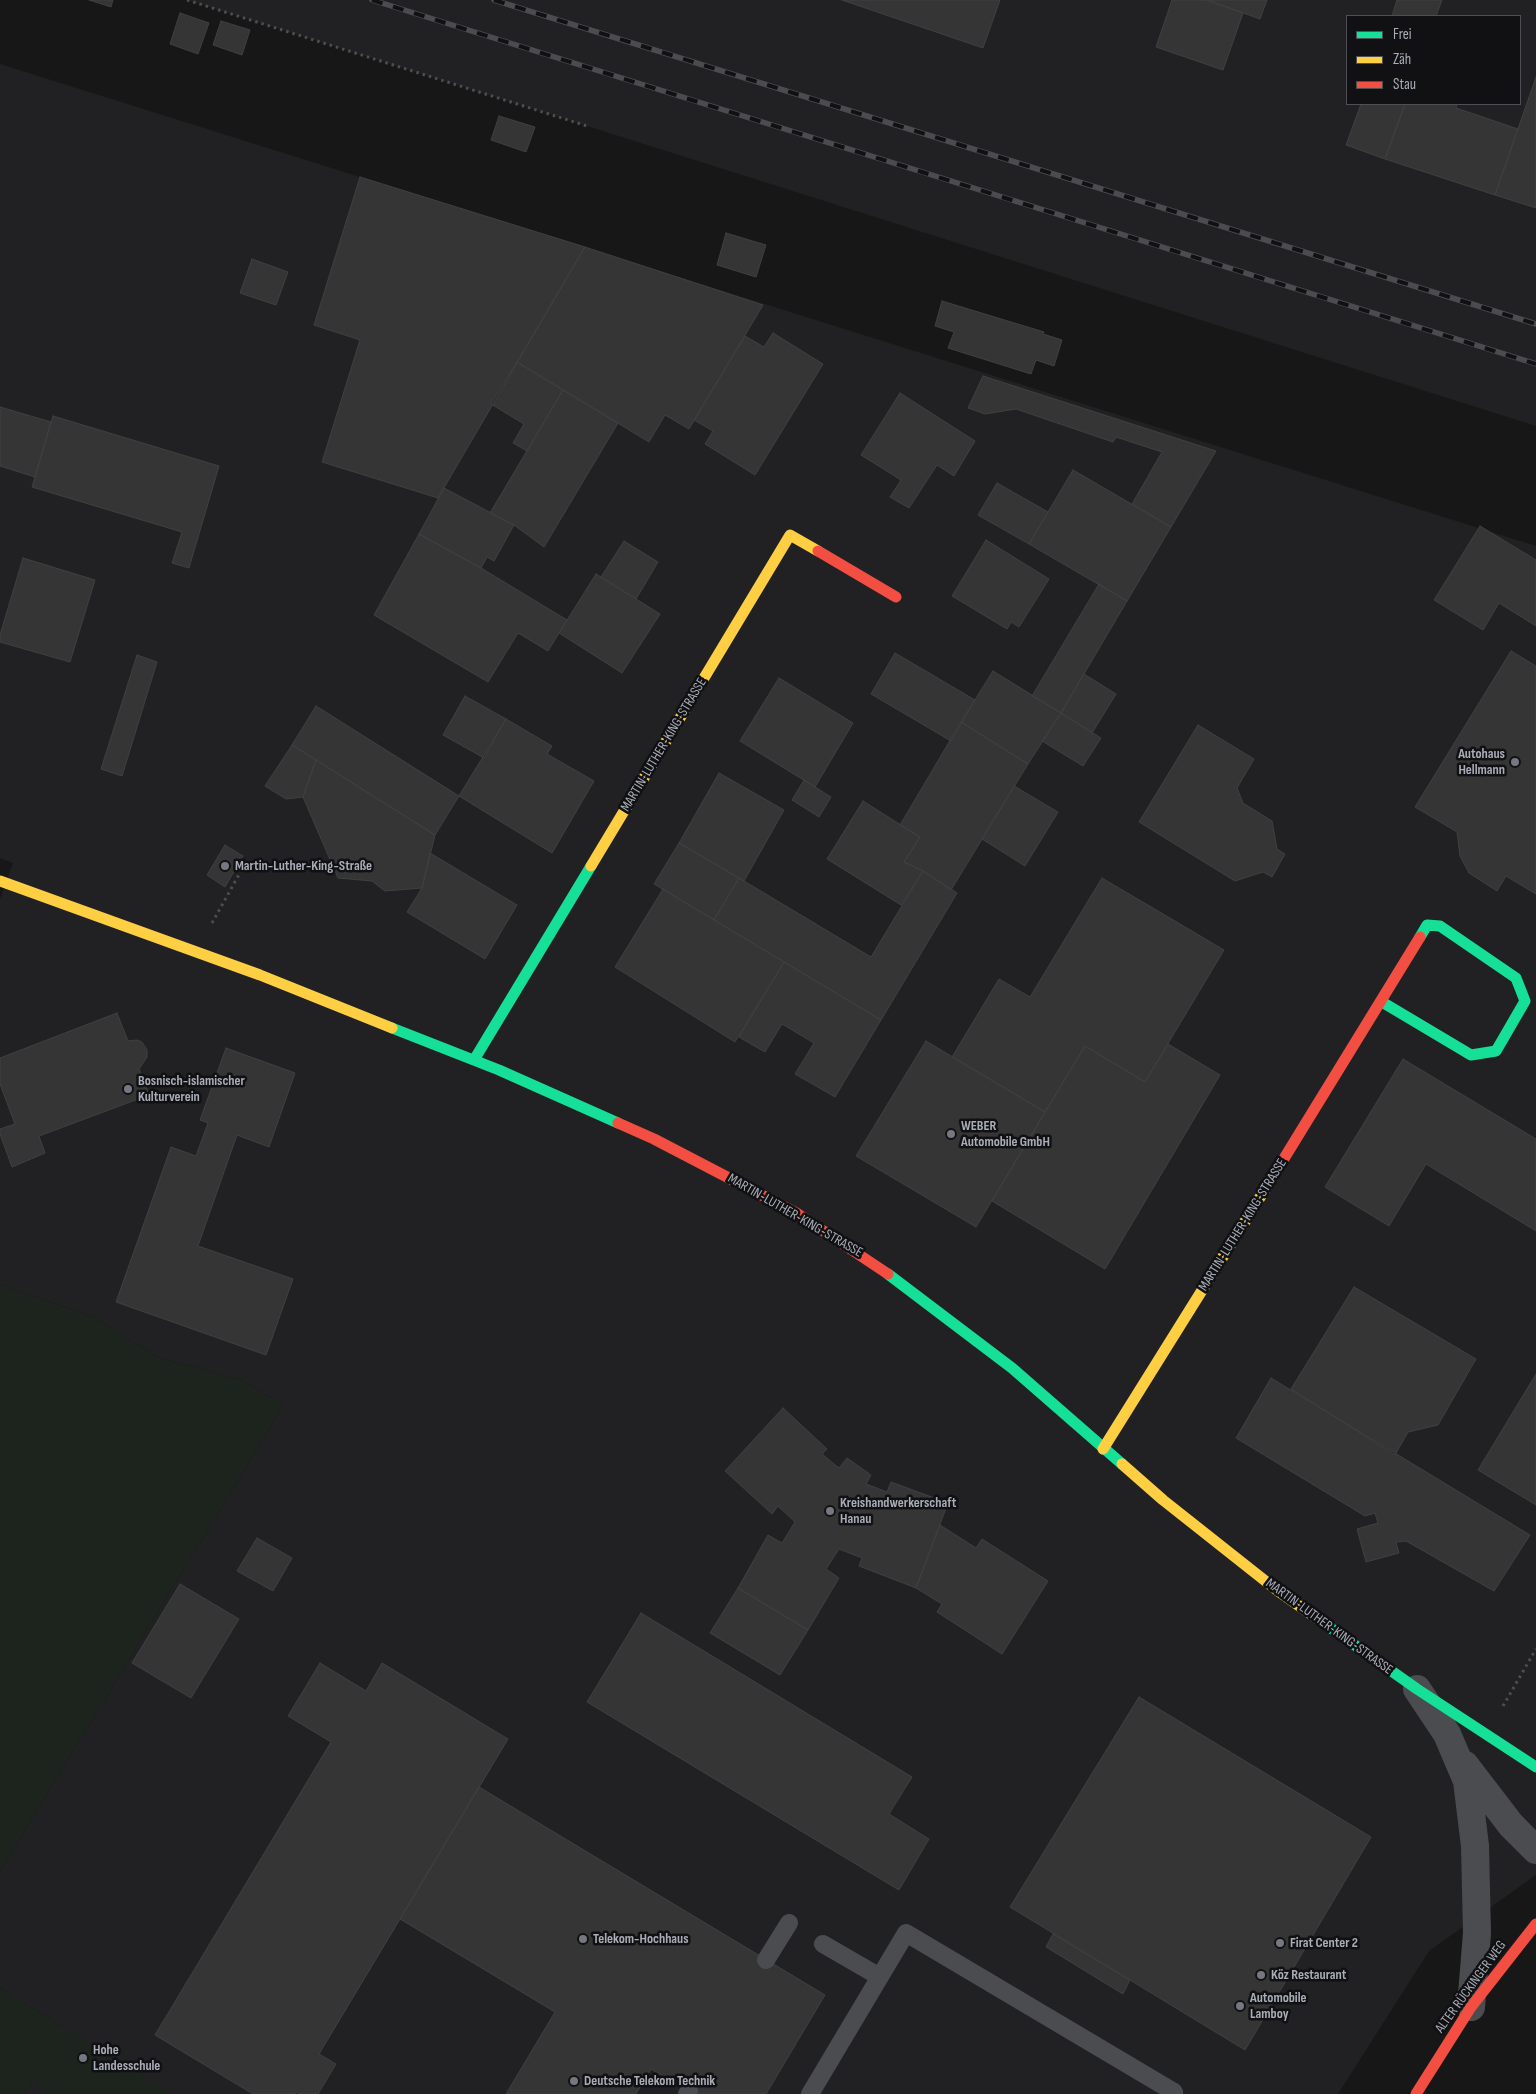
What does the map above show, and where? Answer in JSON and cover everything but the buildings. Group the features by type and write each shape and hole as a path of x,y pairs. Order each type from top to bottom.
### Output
{"street":[{"name":"MARTIN-LUTHER-KING-STRASSE","path":"474,1060 790,535 896,597"},
{"name":"MARTIN-LUTHER-KING-STRASSE","path":"0,881 358,1012 474,1060 654,1139 753,1190 837,1238 868,1259 1012,1368 1163,1500 1278,1591 1417,1689 1536,1767"},
{"name":"MARTIN-LUTHER-KING-STRASSE","path":"1103,1449 1382,1002 1427,924 1440,926 1516,978 1525,1001 1496,1051 1471,1055 1382,1002"},
{"name":"MARTIN-LUTHER-KING-STRASSE","path":"1417,1689 1448,1734 1467,1781 1476,1846 1478,1933 1471,2006"},
{"name":"MARTIN-LUTHER-KING-STRASSE","path":"1457,1754 1511,1826 1536,1850"},
{"name":"ALTER RÜCKINGER WEG","path":"1416,2094 1471,2006 1536,1924"}],"lane":[{"path":"766,1960 789,1923"},
{"path":"810,2094 906,1933 1174,2092 1173,2094"},
{"path":"823,1944 880,1977"}],"path":[{"path":"188,0 587,126"},
{"path":"196,952 246,862"},
{"path":"1486,1734 1536,1649"}],"shaded area":[{"path":"187,0 1536,0 1536,426"},
{"path":"0,64 1536,546 1536,1875 1429,1951 1338,2094 23,2094 74,2034 0,1988 0,1871 283,1406 242,1380 159,1358 95,1318 0,1284 0,899 13,863 0,858"},
{"path":"0,1284 95,1318 159,1358 242,1380 283,1406 0,1871"},
{"path":"0,1988 172,2094 54,2094 33,2082 23,2094 0,2094"}],"railway":[{"path":"372,0 1536,364"},
{"path":"494,0 1536,324"}],"traffic: fast":[{"path":"474,1060 591,866"},
{"path":"1382,1002 1471,1055 1496,1051 1525,1001 1516,978 1440,926 1427,925 1420,937"},
{"path":"392,1028 499,1070 618,1123"},
{"path":"888,1274 1012,1368 1122,1464"},
{"path":"1325,1624 1417,1689 1536,1767"}],"traffic: slow":[{"path":"591,866 790,535 818,551"},
{"path":"0,881 260,975 392,1028"},
{"path":"1103,1449 1269,1183"},
{"path":"1122,1464 1163,1500 1278,1591 1325,1624"}],"traffic: jam":[{"path":"818,551 896,597"},
{"path":"1269,1183 1420,937"},
{"path":"618,1123 654,1139 798,1214 888,1274"},
{"path":"1416,2094 1471,2007 1536,1924"}],"place":[{"name":"Autohaus Hellmann","path":"1515,762"},
{"name":"Martin-Luther-King-Straße","path":"225,866"},
{"name":"Bosnisch-islamischer Kulturverein","path":"128,1089"},
{"name":"WEBER Automobile GmbH","path":"951,1134"},
{"name":"Kreishandwerkerschaft Hanau","path":"830,1511"},
{"name":"Telekom-Hochhaus","path":"583,1939"},
{"name":"Firat Center 2","path":"1280,1943"},
{"name":"Köz Restaurant","path":"1261,1975"},
{"name":"Automobile Lamboy","path":"1240,2006"},
{"name":"Hohe Landesschule","path":"83,2058"},
{"name":"Deutsche Telekom Technik","path":"574,2081"}]}
